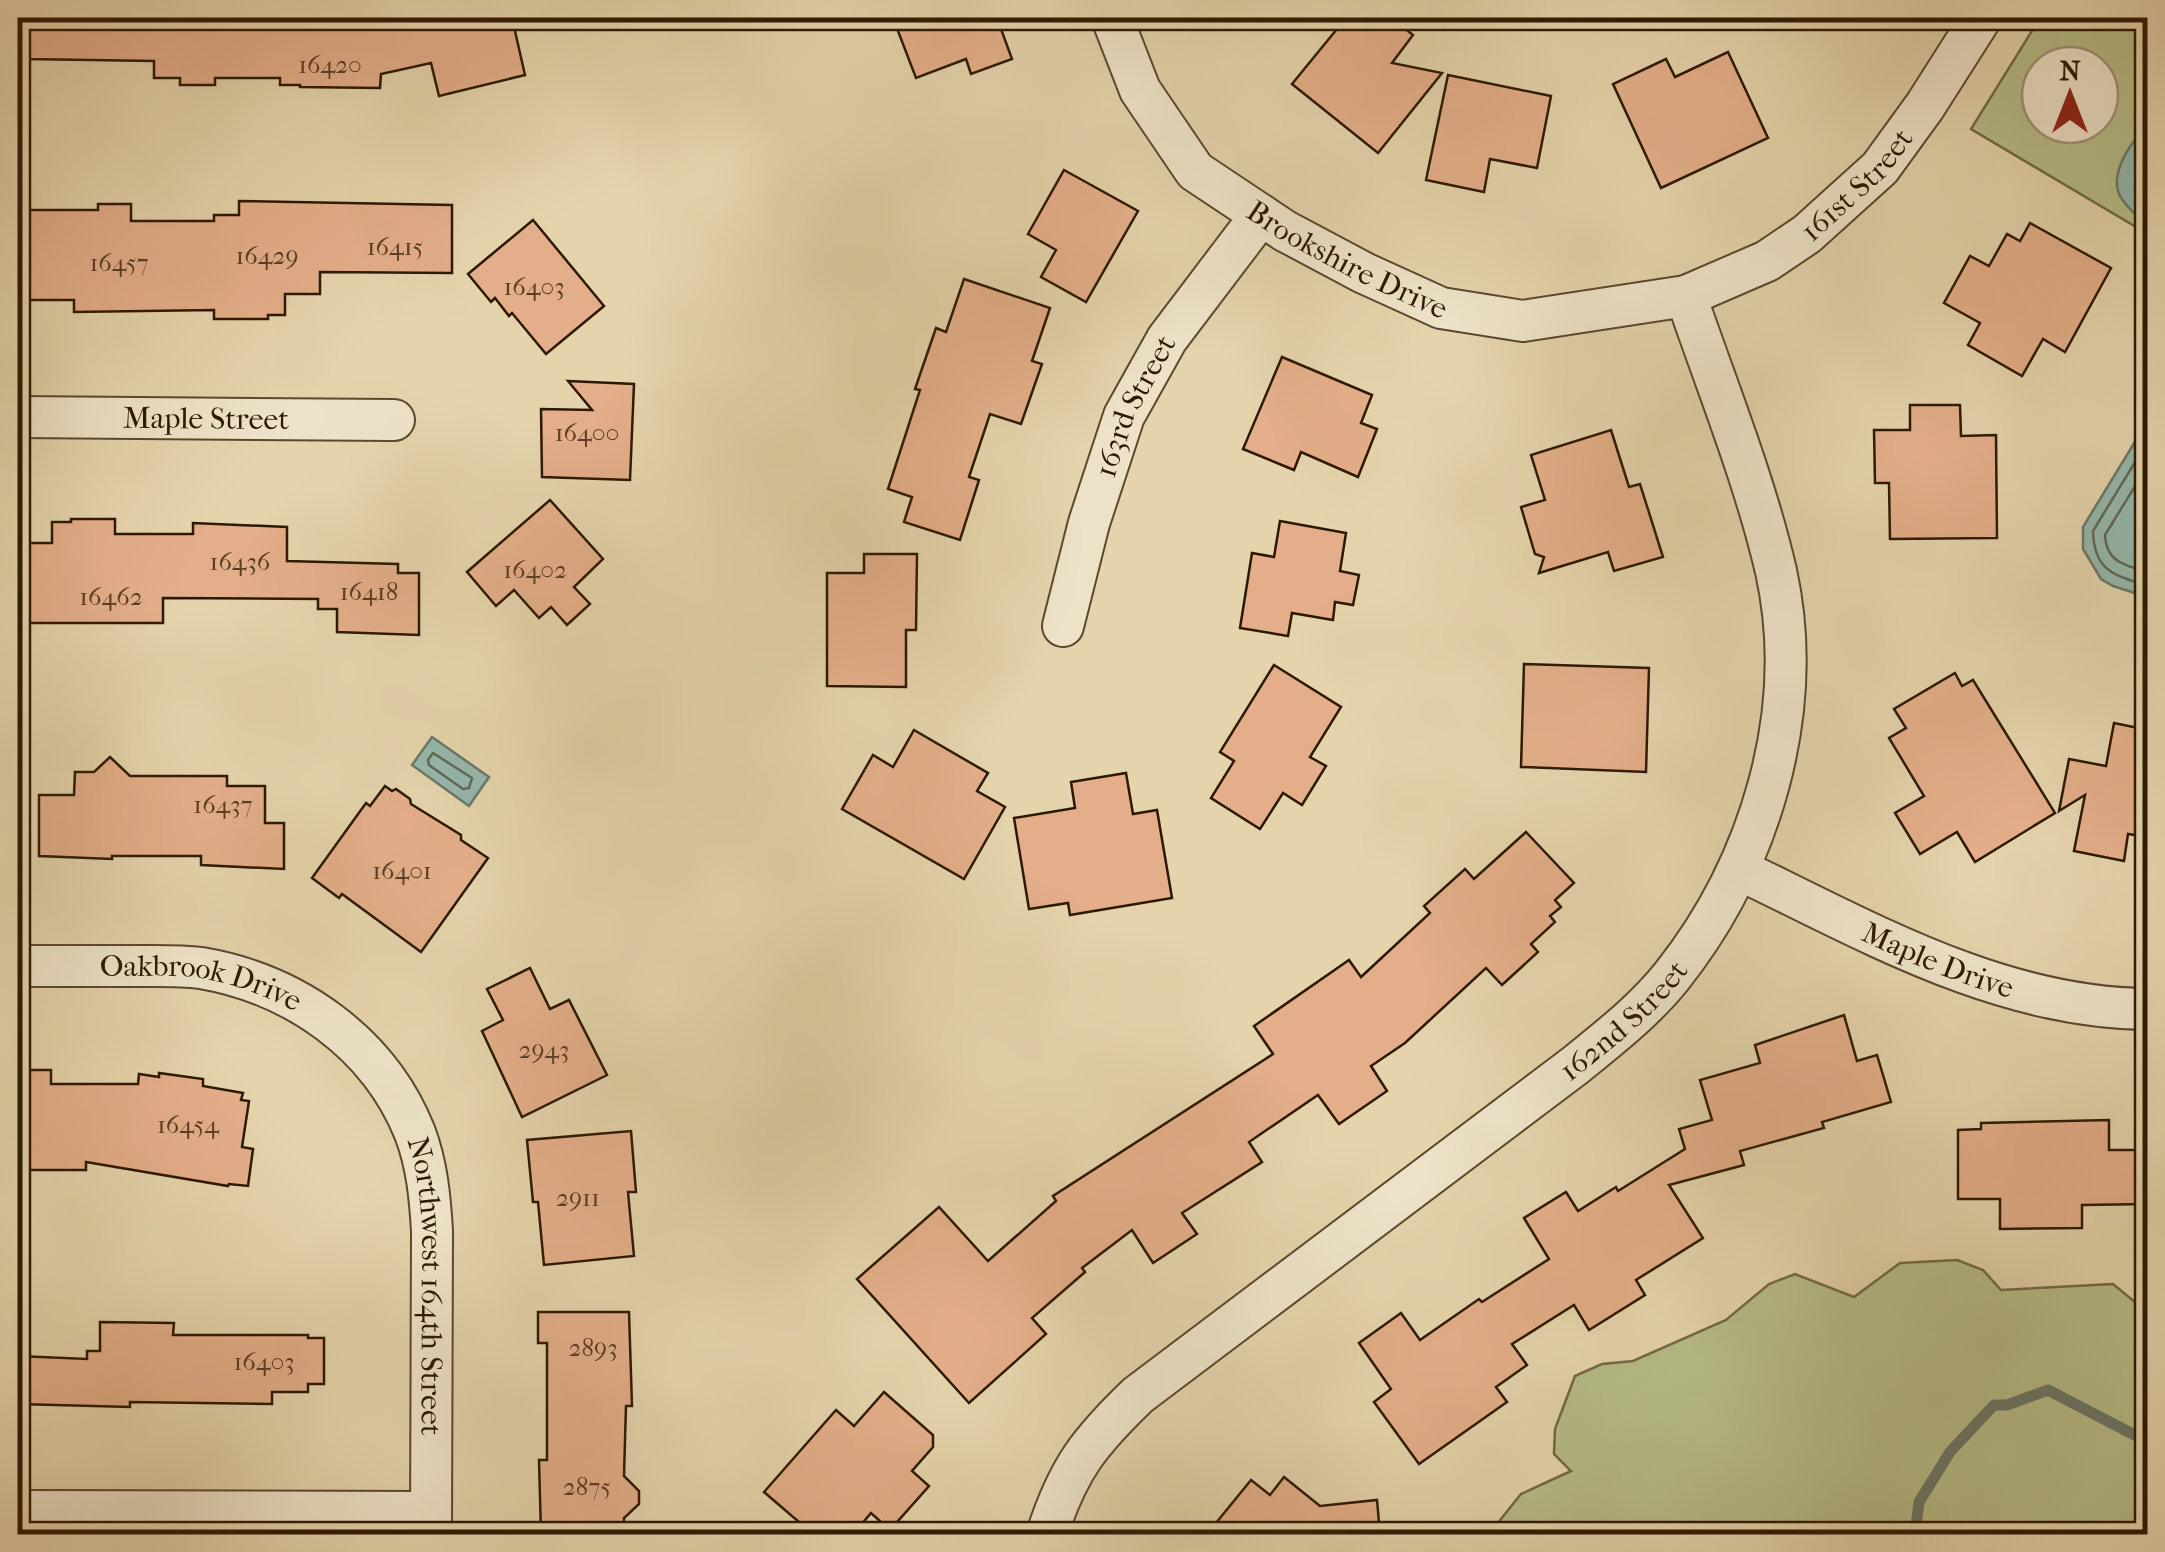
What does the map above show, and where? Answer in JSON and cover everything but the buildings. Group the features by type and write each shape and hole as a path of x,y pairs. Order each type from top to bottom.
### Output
{"street":[{"name":"Brookshire Drive","path":"1112,18 1140,90 1195,172 1261,215 1364,273 1441,308 1523,321 1686,296"},
{"name":"161st Street","path":"1686,296 1767,261 1845,202 1880,168 1925,106 1980,18"},
{"name":"163rd Street","path":"1063,626 1089,523 1124,416 1166,339 1261,215"},
{"name":"162nd Street","path":"1047,1534 1070,1475 1097,1434 1138,1396 1578,1064 1632,1018 1671,977 1740,870 1768,792 1782,716 1785,642 1776,573 1756,499 1686,296"},
{"name":"Maple Street","path":"18,418 394,420"},
{"name":"Maple Drive","path":"1740,870 1916,954 1985,982 2084,1006 2148,1010"},
{"name":"Oakbrook Drive","path":"18,966 198,968 244,978 330,1021 365,1055"},
{"name":"Northwest 164th Street","path":"365,1055 401,1106 415,1134 428,1180 432,1230 432,1523"},
{"path":"18,1511 432,1523"}],"green space":[{"path":"2040,18 2147,18 2147,298 2141,230 1971,129 2020,50 2020,145 2120,145 2120,45 2023,45"},
{"path":"1957,1260 1983,1270 2001,1290 2113,1284 2135,1302 2147,1332 2147,1534 1489,1534 1521,1494 1571,1471 1554,1454 1555,1429 1575,1376 1602,1364 1633,1361 1726,1320 1769,1284 1795,1274 1854,1297 1900,1263"}],"water":[{"path":"2144,129 2148,129 2147,226 2125,204 2117,187 2123,160"},
{"path":"2147,422 2148,597 2101,579 2083,549 2083,527"},
{"path":"432,737 489,777 469,806 412,765"}],"waterway":[{"path":"1915,1534 1919,1502 1950,1452 1994,1405 2007,1405 2048,1390 2148,1442"}]}
